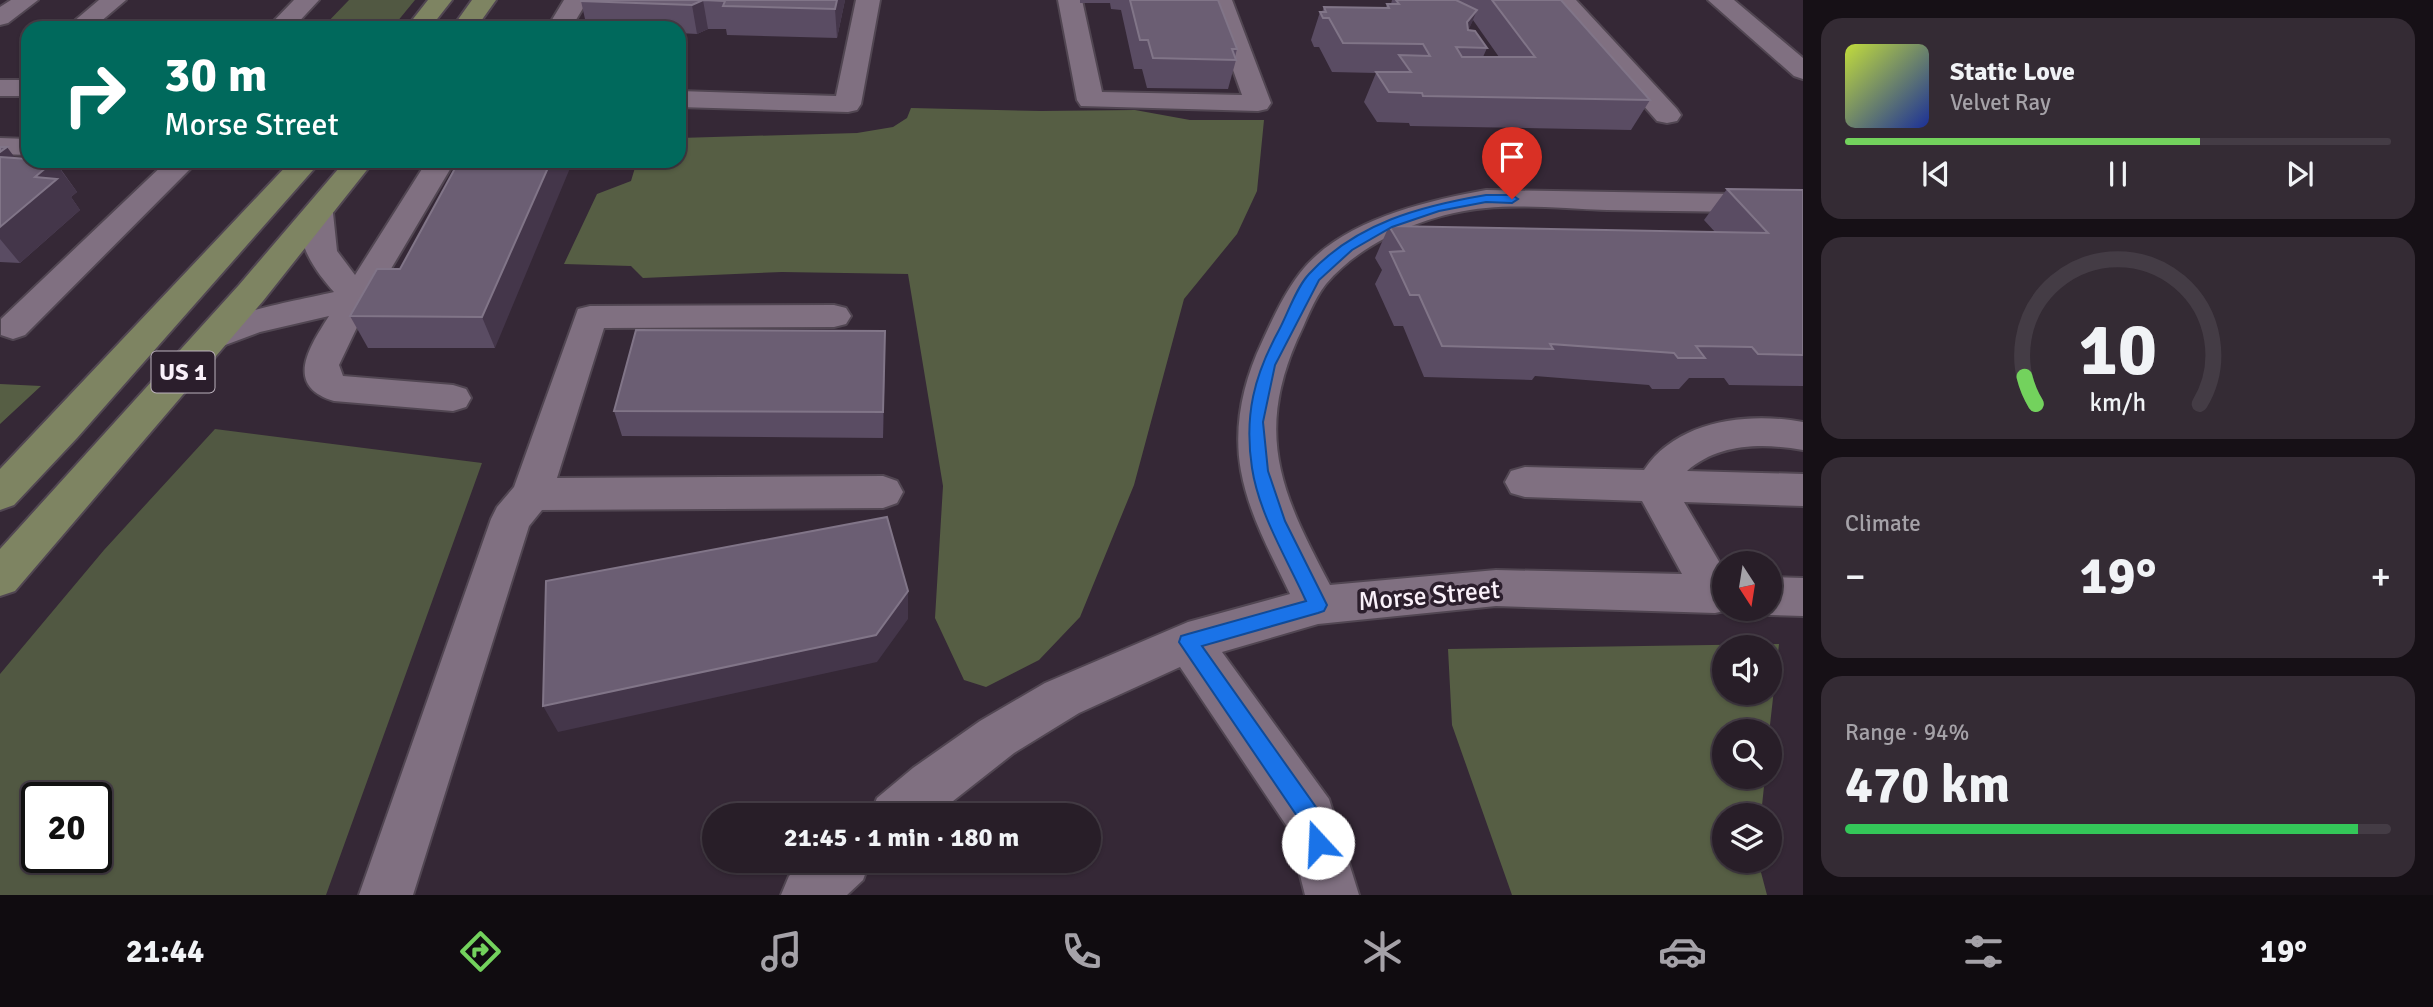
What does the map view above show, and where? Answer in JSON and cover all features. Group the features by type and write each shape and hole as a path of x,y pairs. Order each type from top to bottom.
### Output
{"main road":[{"path":"424,21 440,0"},
{"path":"469,21 484,0"},
{"name":"US 1","path":"0,494 74,418 301,168"},
{"name":"US 1","path":"0,578 212,338 354,168"}],"street":[{"path":"0,18 26,0"},
{"path":"87,21 114,0"},
{"path":"286,21 307,0"},
{"path":"563,21 576,0"},
{"path":"686,99 848,104 868,0"},
{"path":"1070,0 1090,100 1258,103 1220,0"},
{"path":"1563,0 1667,115"},
{"path":"1720,0 1803,71"},
{"path":"0,88 21,88"},
{"path":"0,146 21,147"},
{"path":"13,327 177,168"},
{"path":"437,168 357,298 321,365 323,378 334,388 453,398"},
{"path":"1318,605 1277,521 1260,471 1255,422 1268,365 1292,317 1313,278 1348,247 1387,224 1437,207 1486,199 1803,204"},
{"path":"318,213 318,250 357,298"},
{"path":"212,338 251,323 357,298"},
{"path":"386,895 590,317 834,316"},
{"path":"1654,486 1670,463 1701,442 1743,433 1803,436"},
{"path":"1525,482 1803,490"},
{"path":"1654,486 1712,582"},
{"path":"522,507 883,492"},
{"name":"Morse Street","path":"910,803 997,737 1051,705 1126,668 1188,642 1318,605 1496,587 1712,594"},
{"path":"1782,596 1803,597"},
{"path":"1188,642 1311,817 1332,895"}],"green space":[{"path":"349,0 415,0 398,21 329,21"},
{"path":"911,108 1135,110 1190,120 1264,120 1257,191 1237,234 1184,299 1134,485 1080,617 1039,660 986,687 964,680 935,618 943,486 908,274 782,272 643,278 631,266 564,264 597,194 631,181 635,168 686,168 686,138 857,133 893,127 907,118"},
{"path":"0,384 41,386 0,424"},
{"path":"215,429 482,463 326,895 0,895 0,674 104,550"},
{"path":"1712,645 1712,705 1772,705 1771,719 1712,719 1712,789 1764,789 1762,803 1712,803 1712,873 1761,873 1767,895 1512,895 1452,725 1448,649"}],"building":[{"path":"581,0 703,0 692,5"},
{"path":"703,0 837,0 835,9 723,6 725,1"},
{"path":"1130,0 1218,0 1237,49 1232,49 1236,60 1153,58 1148,40 1140,40"},
{"path":"1396,0 1456,0 1477,10 1467,22 1468,30 1475,31 1487,48 1456,47 1462,57 1535,57 1492,0 1561,0 1650,100 1423,96 1422,93 1389,92 1376,72 1411,72 1399,55 1430,56 1423,44 1343,43 1329,18 1323,18 1320,12 1326,12 1324,7 1389,8 1387,4 1399,4"},
{"path":"0,157 21,158 21,168 46,168 35,177 57,179 0,227"},
{"path":"455,168 548,168 482,317 350,316 377,269 400,269"},
{"path":"1727,189 1803,190 1803,355 1758,354 1752,347 1696,346 1705,358 1678,358 1674,353 1550,344 1553,349 1442,346 1419,295 1410,295 1390,252 1404,251 1389,226 1768,233"},
{"path":"636,330 885,331 883,412 614,411"},
{"path":"887,517 908,591 876,635 543,706 546,581"}],"route":[{"path":"1318,843 1311,817 1188,642 1318,605 1277,521 1260,471 1255,422 1268,365 1313,278 1348,247 1387,224 1437,207 1486,199 1512,199"}]}
